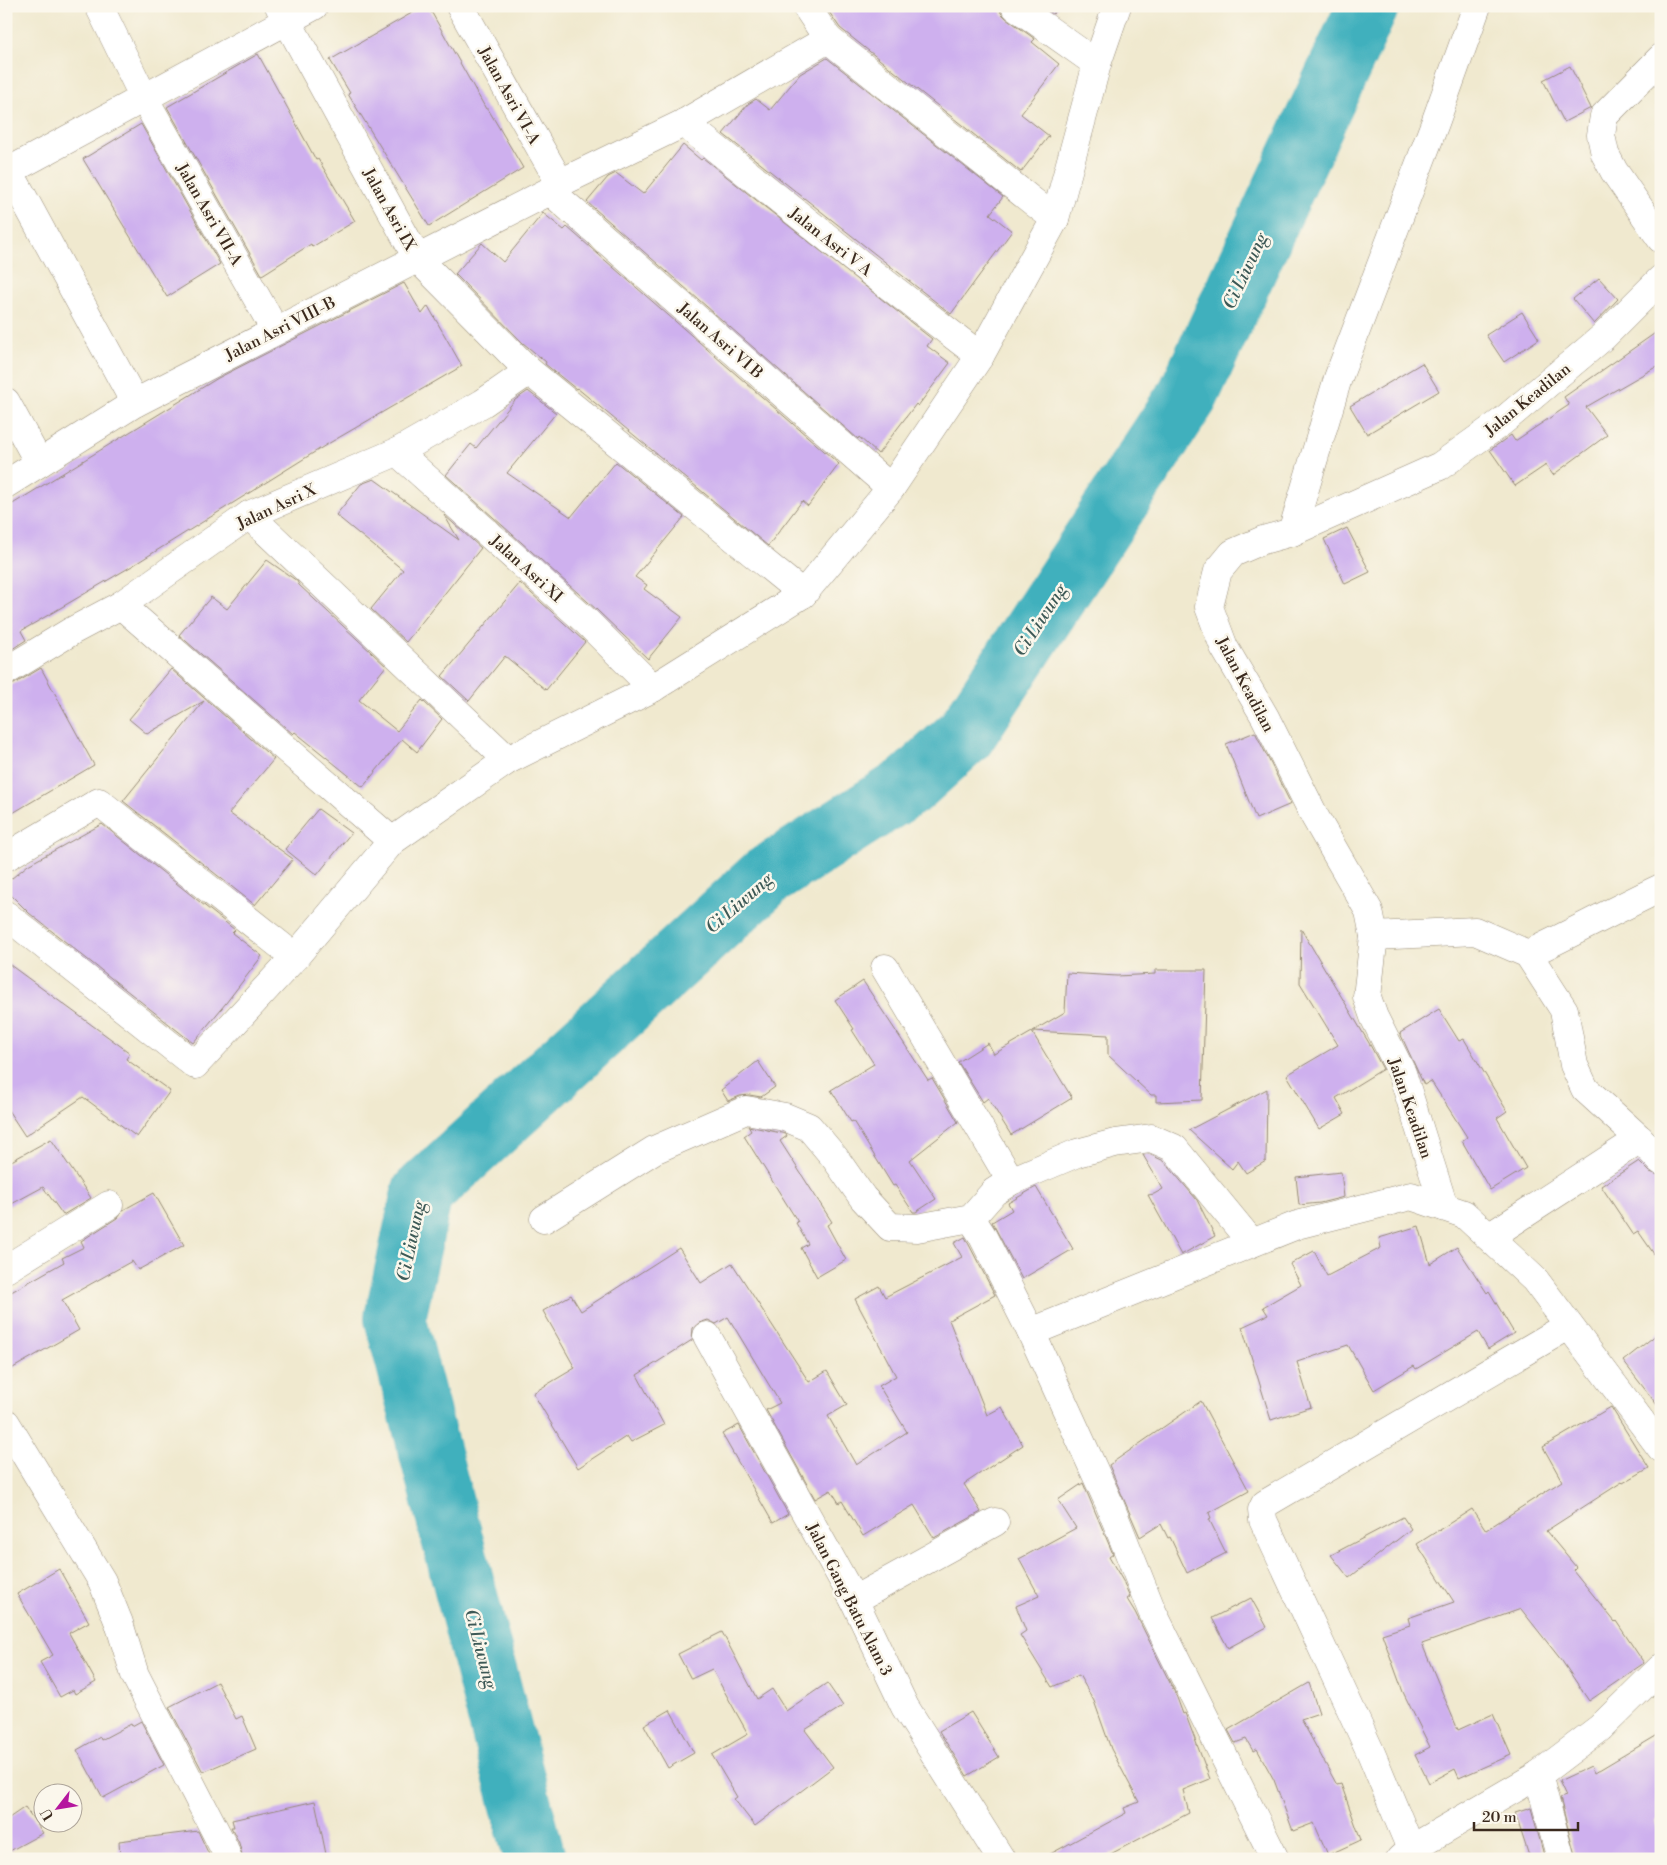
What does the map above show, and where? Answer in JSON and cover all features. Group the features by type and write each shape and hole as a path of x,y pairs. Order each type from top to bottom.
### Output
{"street":[{"name":"Jalan Asri VII-A","path":"98,6 144,98 275,330"},
{"path":"135,403 7,170 144,98 283,14 314,6"},
{"name":"Jalan Asri VI-A","path":"460,6 555,187"},
{"path":"806,6 828,39 1055,219"},
{"path":"1015,6 1097,64"},
{"path":"6,915 195,1064 295,957 392,841 508,760 653,688 803,594 891,488 980,356 1055,219 1097,64 1117,6"},
{"path":"1292,532 1338,378 1435,123 1477,6"},
{"name":"Jalan Asri IX","path":"283,14 417,258 529,371 803,594"},
{"name":"Jalan Asri VIII-B","path":"6,484 135,403 555,187 684,123 828,39"},
{"path":"1661,58 1604,116 1601,135 1604,154 1661,239"},
{"name":"Jalan Asri V A","path":"684,123 854,259 980,356"},
{"name":"Jalan Asri VI B","path":"555,187 891,488"},
{"name":"Jalan Keadilan","path":"1444,1207 1402,1073 1374,1017 1367,997 1374,936 1369,911 1315,817 1265,717 1224,647 1209,607 1218,571 1233,554 1263,540 1292,532 1440,466 1503,421 1603,337 1661,279"},
{"name":"Jalan Asri X","path":"6,671 121,604 250,515 399,451 483,403 529,371"},
{"path":"6,402 39,463"},
{"name":"Jalan Asri XI","path":"399,451 404,459 587,622 653,688"},
{"path":"250,515 508,760"},
{"path":"121,604 392,841"},
{"path":"6,857 99,802 295,957"},
{"path":"1528,954 1661,888"},
{"path":"1374,936 1476,931 1528,954 1564,1010 1574,1065 1585,1089 1640,1139 1661,1161"},
{"path":"885,968 1011,1181"},
{"path":"544,1219 654,1150 746,1110 785,1117 809,1127 835,1158 863,1198 890,1227 917,1228 971,1218 994,1192 1011,1181 1078,1153 1115,1143 1151,1138 1174,1148 1252,1243"},
{"path":"1489,1237 1640,1139"},
{"path":"1031,1332 1297,1224 1411,1196 1464,1214 1535,1280 1661,1448"},
{"path":"6,1268 109,1204"},
{"path":"971,1218 982,1235 1031,1332 1109,1503 1152,1611 1275,1859"},
{"path":"1568,1326 1265,1504 1262,1510 1263,1520 1367,1744 1406,1854 1538,1775 1600,1728 1661,1668"},
{"name":"Jalan Gang Batu Alam 3","path":"708,1336 854,1600 905,1707 1000,1859"},
{"path":"6,1423 102,1581 120,1623 135,1676 228,1859"},
{"path":"854,1600 995,1522"},
{"path":"1538,1775 1561,1859"}],"building":[{"path":"424,6 428,6 486,109 488,109 523,168 429,226 348,94 350,93 330,60"},
{"path":"825,6 1000,6 1001,13 1006,18 1035,39 1032,42 1059,64 1021,114 1049,136 1021,172 840,28"},
{"path":"1042,6 1059,6 1053,14"},
{"path":"258,54 316,160 318,159 355,221 312,247 311,244 262,275 167,107"},
{"path":"827,58 1003,197 990,214 1012,231 951,314 723,134 748,104 756,99 770,110 800,74"},
{"path":"1570,66 1591,108 1564,122 1543,80"},
{"path":"141,124 220,264 167,297 83,159"},
{"path":"683,145 701,160 703,158 932,339 927,346 950,363 918,406 916,404 878,454 859,437 858,439 587,202 608,177 616,173 643,194"},
{"path":"543,213 564,230 567,227 839,464 808,506 802,501 768,546 577,388 545,364 546,362 523,343 455,274 482,243 503,262"},
{"path":"1599,278 1618,299 1594,324 1573,299"},
{"path":"404,283 422,314 428,306 462,366 326,445 132,566 21,631 26,640 6,653 6,508 218,378"},
{"path":"1522,312 1539,339 1504,362 1486,335"},
{"path":"1661,329 1661,364 1586,407 1607,435 1553,475 1546,465 1515,486 1490,450 1511,435 1515,441 1569,405 1564,397"},
{"path":"1422,363 1439,391 1367,434 1350,406"},
{"path":"528,391 556,413 507,473 571,517 616,462 684,517 635,577 647,585 644,589 682,617 648,659 597,610 446,475 471,444 476,448 515,400"},
{"path":"374,479 459,540 444,515 481,548 406,642 371,609 403,570 336,515 361,484"},
{"path":"1347,528 1370,572 1345,584 1324,539"},
{"path":"267,560 297,581 299,585 386,666 359,700 397,731 422,700 442,719 417,752 402,739 363,787 295,732 293,734 179,635 211,597 227,609"},
{"path":"520,583 585,642 546,690 505,656 469,701 442,676"},
{"path":"41,668 94,765 6,817 6,687"},
{"path":"171,669 274,759 229,813 293,859 255,905 123,801 204,701 147,734 129,719"},
{"path":"1255,732 1291,804 1256,819 1226,744"},
{"path":"318,809 351,833 317,875 285,849"},
{"path":"102,824 235,930 232,933 262,956 193,1043 29,913 6,890 6,883 28,865"},
{"path":"1301,929 1383,1069 1336,1098 1345,1114 1319,1129 1287,1075 1338,1045 1300,983"},
{"path":"6,962 130,1053 126,1059 170,1091 137,1137 83,1097 25,1136 6,1107"},
{"path":"1155,970 1206,970 1202,1100 1156,1102 1156,1095 1151,1095 1108,1055 1108,1035 1033,1031 1065,1012 1067,973 1117,976 1155,974"},
{"path":"863,981 928,1080 932,1078 958,1122 910,1160 936,1199 916,1212 913,1212 895,1185 893,1186 853,1121 851,1122 831,1090 874,1064 835,1000"},
{"path":"1439,1009 1459,1041 1464,1039 1507,1111 1497,1118 1526,1168 1490,1190 1462,1141 1467,1137 1431,1081 1424,1085 1400,1033"},
{"path":"1032,1032 1072,1098 1011,1135 988,1098 983,1102 958,1062 988,1043 994,1054"},
{"path":"758,1061 775,1087 761,1097 740,1096 728,1101 721,1090"},
{"path":"1267,1089 1266,1161 1246,1173 1238,1161 1232,1169 1189,1130"},
{"path":"748,1126 786,1134 787,1136 780,1141 832,1222 827,1225 846,1260 817,1277 801,1248 808,1244 796,1223 798,1222 744,1136 751,1131"},
{"path":"51,1139 91,1198 63,1215 43,1187 6,1207 6,1164"},
{"path":"1149,1154 1164,1161 1197,1200 1215,1236 1181,1255 1148,1195 1163,1189 1143,1155"},
{"path":"1639,1161 1650,1172 1661,1176 1661,1264 1638,1231 1633,1234 1601,1186"},
{"path":"1341,1172 1344,1197 1320,1203 1299,1205 1296,1177"},
{"path":"1036,1187 1073,1249 1022,1279 992,1222 1012,1210 1008,1203"},
{"path":"154,1193 184,1245 138,1270 132,1261 62,1300 79,1330 6,1372 6,1295 64,1262 62,1258 84,1247 81,1241 117,1218 123,1210"},
{"path":"1419,1226 1430,1264 1457,1247 1487,1293 1489,1291 1514,1333 1488,1349 1478,1332 1416,1369 1414,1366 1374,1390 1348,1345 1297,1362 1311,1407 1271,1420 1242,1327 1268,1315 1263,1307 1301,1285 1290,1264 1314,1251 1327,1276 1381,1248 1379,1238"},
{"path":"965,1237 995,1295 949,1320 987,1415 1002,1407 1023,1445 964,1484 981,1512 934,1538 914,1505 863,1536 842,1501 839,1503 831,1490 815,1499 766,1410 780,1403 728,1317 716,1324 708,1320 699,1323 693,1328 692,1340 637,1375 664,1425 631,1442 627,1436 578,1468 533,1393 575,1368 543,1311 571,1295 581,1311 679,1248 701,1283 732,1263 809,1382 827,1371 847,1405 828,1416 856,1465 907,1432 879,1386 896,1376 855,1299 879,1286 885,1297 962,1257 954,1243"},
{"path":"1661,1331 1661,1410 1623,1361"},
{"path":"1201,1401 1249,1491 1209,1513 1211,1518 1209,1519 1226,1553 1187,1573 1170,1537 1168,1538 1161,1524 1140,1537 1109,1465"},
{"path":"1611,1407 1649,1468 1622,1482 1546,1531 1576,1567 1573,1570 1616,1621 1644,1663 1589,1701 1562,1661 1521,1609 1422,1644 1458,1730 1493,1714 1511,1755 1459,1778 1455,1769 1429,1783 1415,1755 1430,1747 1403,1692 1382,1634 1410,1625 1408,1618 1454,1602 1417,1544 1472,1509 1486,1530 1562,1481 1543,1447"},
{"path":"739,1425 788,1514 773,1523 722,1434"},
{"path":"1083,1483 1113,1554 1109,1557 1130,1597 1127,1599 1176,1695 1183,1714 1185,1713 1210,1779 1183,1790 1189,1813 1101,1859 1041,1859 1126,1813 1124,1808 1139,1802 1111,1749 1094,1701 1079,1675 1052,1687 1020,1635 1026,1631 1016,1606 1039,1596 1019,1559 1076,1528 1058,1500"},
{"path":"1403,1517 1411,1529 1349,1578 1331,1555"},
{"path":"59,1569 89,1622 69,1633 96,1682 75,1694 73,1690 60,1697 40,1662 53,1655 17,1594"},
{"path":"1251,1598 1267,1627 1228,1648 1212,1618"},
{"path":"722,1632 757,1699 772,1689 786,1711 827,1683 843,1706 805,1730 833,1767 755,1826 734,1799 737,1797 712,1755 748,1734 712,1669 691,1679 678,1654"},
{"path":"217,1682 236,1719 242,1716 256,1749 203,1772 169,1707"},
{"path":"1309,1683 1319,1713 1301,1719 1337,1785 1341,1784 1361,1840 1328,1855 1314,1823 1293,1831 1274,1780 1257,1749 1253,1751 1246,1739 1235,1743 1228,1730"},
{"path":"670,1710 694,1753 668,1768 644,1725"},
{"path":"971,1712 999,1757 967,1776 939,1731"},
{"path":"141,1721 164,1765 103,1798 77,1750 100,1737 101,1740 131,1724 132,1726"},
{"path":"1661,1733 1661,1818 1656,1821 1661,1846 1661,1859 1576,1859 1560,1798 1566,1796 1559,1781 1591,1766 1594,1773"},
{"path":"315,1801 327,1859 243,1859 239,1843 231,1827 234,1827 232,1820"},
{"path":"25,1807 32,1817 32,1832 43,1833 6,1853 6,1820"},
{"path":"1531,1808 1545,1859 1530,1859 1515,1813"},
{"path":"198,1831 211,1859 120,1859 119,1841"}],"waterway":[{"name":"Ci Liwung","path":"535,1859 395,1318 422,1193 766,877 910,785 965,735 1188,395 1368,6"}]}
